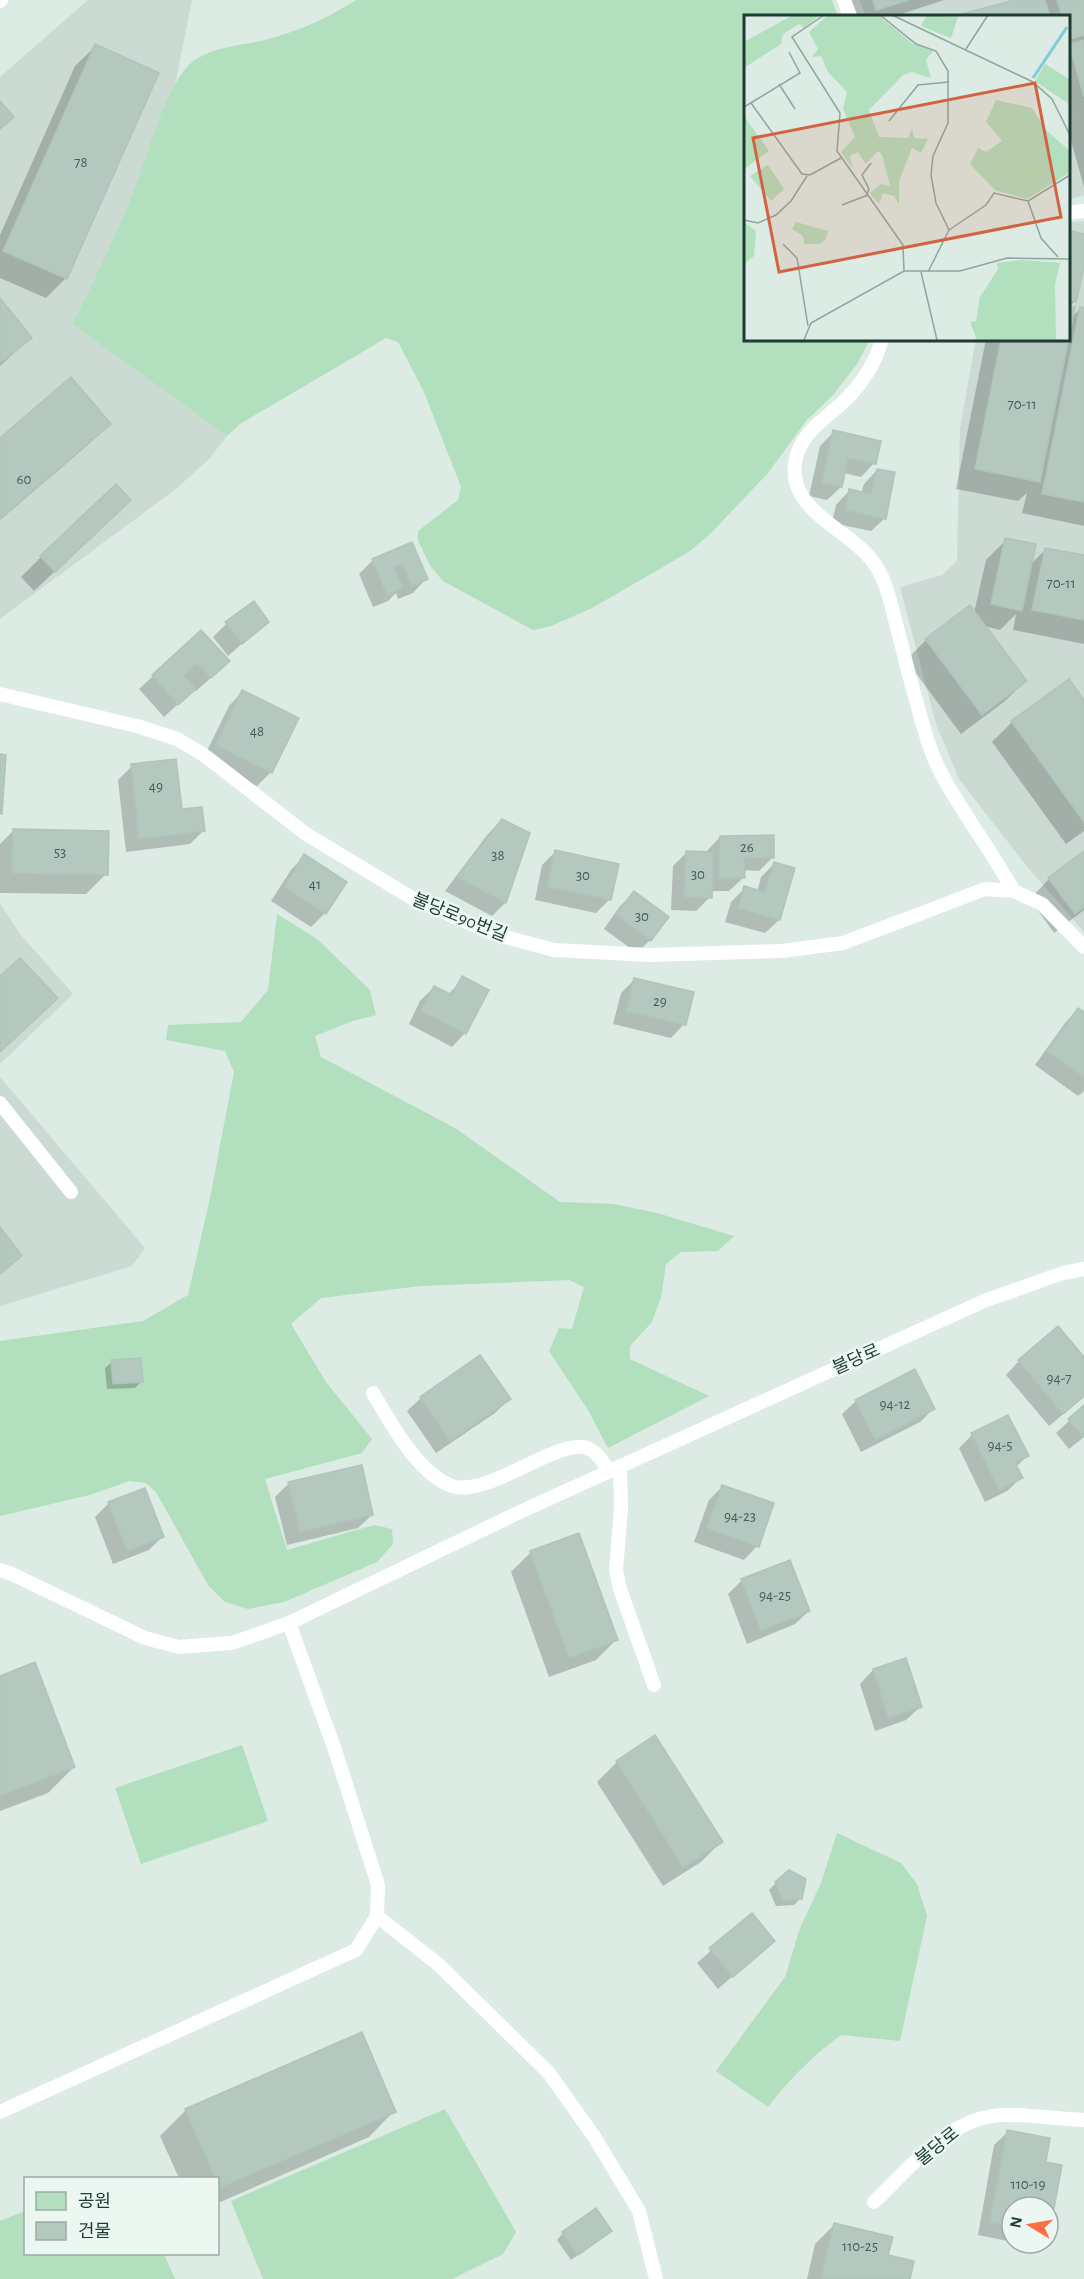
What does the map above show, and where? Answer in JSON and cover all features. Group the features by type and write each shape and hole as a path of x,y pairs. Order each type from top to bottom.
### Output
{"lane":[{"path":"844,0 850,15"},
{"path":"1069,213 1084,211"},
{"path":"882,340 863,380 842,403 816,424 801,444 795,464 797,484 806,504 855,542 876,566 890,603 930,748 948,786 1014,891"},
{"name":"불당로90번길","path":"0,694 137,726 177,739 204,755 306,834 412,898 494,934 554,950 650,955 782,951 843,943 985,889 1014,891 1042,904 1084,947"},
{"path":"0,1103 71,1192"},
{"name":"불당로","path":"0,1570 145,1638 179,1647 232,1643 289,1623 522,1511 984,1301 1084,1269"},
{"path":"373,1392 394,1429 417,1459 436,1477 454,1487 473,1486 509,1474 570,1447 587,1448 620,1466 621,1509 616,1570 620,1589 654,1685"},
{"path":"0,2112 356,1950 377,1916 378,1885 335,1750 289,1623"},
{"path":"377,1916 439,1965 549,2073 595,2138 639,2211 656,2279"},
{"name":"불당로","path":"874,2202 933,2145 964,2124 1000,2115 1084,2120"}],"shaded area":[{"path":"88,0 192,0 176,80 133,195 94,283 72,324 227,436 209,459 176,489 0,619 0,77"},
{"path":"859,0 1084,0 1084,196 1069,199 1069,15 866,15"},
{"path":"1084,221 1084,932 1025,864 959,779 936,724 900,587 942,575 957,561 960,428 976,340 1069,340 1069,223"},
{"path":"0,903 20,934 73,994 0,1064"},
{"path":"0,1077 145,1248 132,1266 0,1306"}],"green space":[{"path":"356,0 832,0 838,15 744,15 744,340 869,340 857,364 833,395 806,421 768,473 711,533 690,551 658,570 592,608 551,626 533,630 443,581 431,567 418,541 418,531 458,500 461,487 424,392 398,342 386,338 240,424 227,436 72,324 125,212 166,103 185,70 195,60 211,52 265,40 323,19"},
{"path":"277,914 317,939 370,990 376,1015 353,1021 315,1036 321,1057 455,1128 560,1202 613,1204 657,1213 734,1236 718,1251 681,1252 666,1264 661,1297 652,1322 630,1346 630,1359 709,1396 608,1448 588,1410 549,1351 559,1328 572,1329 584,1287 569,1280 421,1286 321,1298 291,1324 326,1382 372,1439 362,1453 265,1479 287,1550 374,1525 392,1529 393,1544 377,1562 284,1602 248,1609 225,1602 208,1585 156,1492 146,1483 129,1481 90,1495 0,1516 0,1341 143,1321 188,1295 210,1198 234,1072 225,1051 166,1040 168,1025 241,1022 268,990"},
{"path":"242,1745 268,1821 141,1864 115,1788"},
{"path":"837,1833 901,1863 917,1884 927,1916 900,2041 841,2035 801,2069 768,2107 716,2071 785,1977 800,1928 821,1883"},
{"path":"445,2109 516,2232 503,2254 452,2279 263,2279 231,2201"},
{"path":"24,2211 24,2255 164,2255 175,2279 0,2279 0,2221"}],"building":[{"path":"873,0 909,0 876,10"},
{"path":"1014,0 1045,0 1050,15 959,15"},
{"path":"1057,0 1084,0 1084,35 1069,40 1069,15 1062,15"},
{"path":"1084,40 1084,97 1069,44"},
{"path":"95,44 159,73 67,279 3,251"},
{"path":"0,101 14,117 0,129"},
{"path":"1069,230 1084,234 1084,268 1076,302 1069,300"},
{"path":"0,298 32,338 0,363"},
{"path":"1069,306 1075,307 1069,337"},
{"path":"1080,307 1084,308 1084,502 1042,494"},
{"path":"1001,340 1068,340 1040,482 975,469"},
{"path":"71,377 111,424 0,519 0,438"},
{"path":"833,430 881,441 876,464 848,458 842,487 822,483"},
{"path":"877,469 895,472 886,519 845,510 849,489 871,494"},
{"path":"116,484 131,500 55,572 40,556"},
{"path":"1005,538 1036,544 1022,611 991,604"},
{"path":"412,542 428,579 412,586 402,564 394,567 403,588 387,595 372,559"},
{"path":"1045,548 1084,555 1084,620 1032,610"},
{"path":"254,601 269,622 242,644 225,622"},
{"path":"970,605 1027,681 982,715 925,639"},
{"path":"201,630 230,661 211,678 197,663 184,675 196,689 178,705 152,675"},
{"path":"1069,679 1084,700 1084,822 1011,721"},
{"path":"242,690 299,718 272,773 216,745"},
{"path":"0,754 6,755 2,814 0,814"},
{"path":"176,759 182,809 202,807 205,831 139,839 131,764"},
{"path":"502,819 530,833 506,903 457,877"},
{"path":"13,829 109,831 108,875 12,873"},
{"path":"774,835 774,858 744,857 745,878 719,878 720,836"},
{"path":"555,850 619,864 611,900 547,887"},
{"path":"686,851 713,852 712,898 684,897"},
{"path":"1084,851 1084,907 1075,914 1048,878"},
{"path":"304,854 347,882 326,914 284,887"},
{"path":"774,862 795,868 780,920 738,908 744,886 765,892"},
{"path":"634,891 669,917 651,941 616,914"},
{"path":"20,958 58,998 0,1052 0,976"},
{"path":"462,976 489,990 466,1034 421,1011 434,986 452,995"},
{"path":"634,978 694,992 686,1025 626,1011"},
{"path":"1078,1008 1084,1012 1084,1077 1047,1051"},
{"path":"0,1227 22,1256 0,1274"},
{"path":"1058,1326 1084,1357 1084,1396 1063,1414 1018,1360"},
{"path":"480,1355 511,1399 450,1441 420,1397"},
{"path":"141,1358 143,1382 113,1384 111,1360"},
{"path":"915,1369 935,1409 875,1440 855,1400"},
{"path":"1084,1405 1084,1436 1083,1437 1068,1419"},
{"path":"1008,1415 1029,1456 1015,1463 1023,1478 999,1490 971,1433"},
{"path":"362,1465 373,1515 300,1532 288,1482"},
{"path":"722,1485 774,1503 759,1547 707,1528"},
{"path":"145,1488 164,1537 127,1551 108,1502"},
{"path":"579,1533 618,1640 569,1658 530,1551"},
{"path":"790,1560 810,1611 761,1631 741,1579"},
{"path":"906,1658 922,1707 888,1718 873,1669"},
{"path":"35,1662 75,1767 0,1796 0,1676"},
{"path":"655,1735 723,1842 683,1867 616,1761"},
{"path":"789,1870 806,1879 802,1899 783,1901 775,1882"},
{"path":"752,1913 775,1941 733,1977 709,1948"},
{"path":"362,2032 396,2112 219,2188 219,2177 215,2177 185,2109"},
{"path":"1007,2130 1050,2138 1046,2162 1062,2165 1056,2195 1000,2195 1000,2224 990,2222"},
{"path":"596,2208 612,2231 578,2255 562,2232"},
{"path":"834,2223 893,2237 888,2255 914,2261 910,2279 821,2279"}]}
